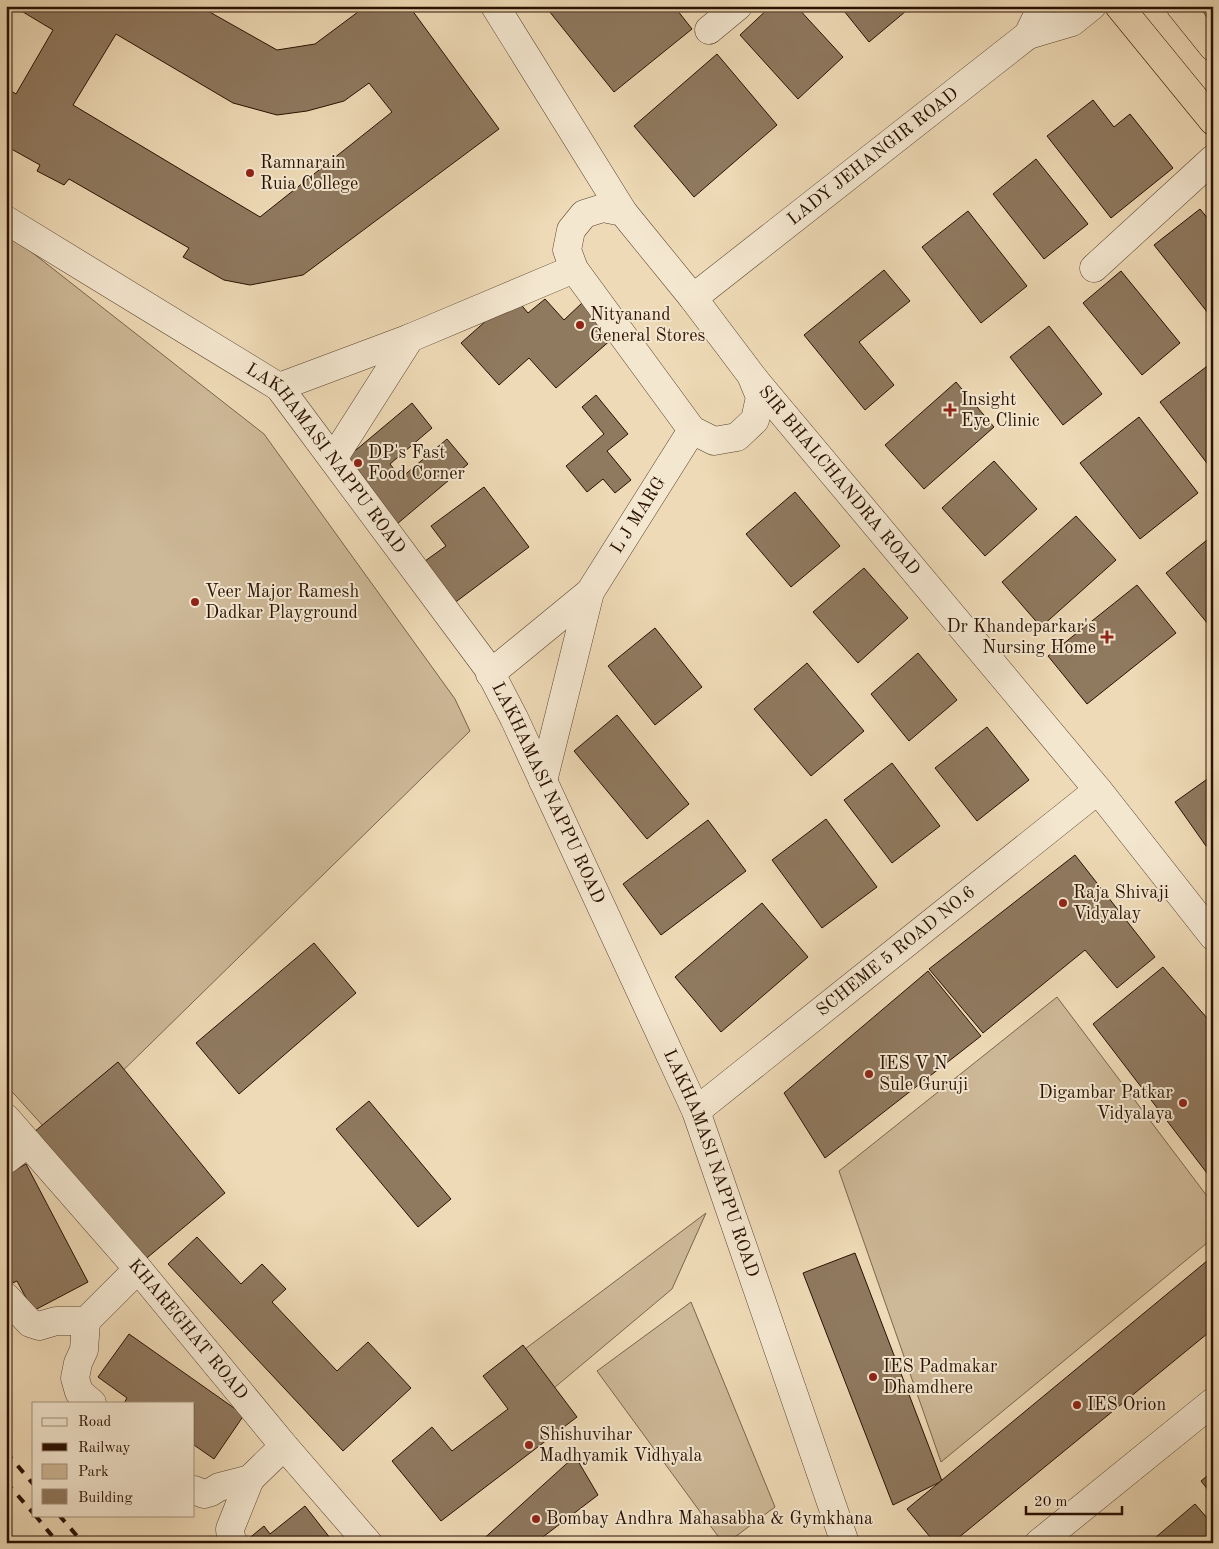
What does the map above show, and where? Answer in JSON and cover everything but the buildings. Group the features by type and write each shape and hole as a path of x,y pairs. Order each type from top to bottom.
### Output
{"highway":[{"path":"1118,6 1213,121"},
{"path":"1180,6 1213,47"}],"street":[{"name":"SIR BHALCHANDRA ROAD","path":"495,6 623,212 693,298 751,375 1098,790 1213,936"},
{"path":"709,30 738,6"},
{"name":"LADY JEHANGIR ROAD","path":"693,298 1028,35 1042,6"},
{"path":"1028,35 1072,22 1092,6"},
{"path":"1094,268 1213,159"},
{"path":"623,212 603,208 584,214 571,230 568,250 574,269 692,430 714,440 737,437 755,420 760,397 751,375"},
{"name":"LAKHAMASI NAPPU ROAD","path":"6,220 279,387 490,674 514,718 696,1111 846,1543"},
{"path":"279,387 410,338 574,269"},
{"path":"332,459 410,338"},
{"name":"L J MARG","path":"490,674 590,592 692,430"},
{"path":"543,781 590,592"},
{"name":"SCHEME 5 ROAD NO.6","path":"696,1111 1098,790"},
{"name":"KHAREGHAT ROAD","path":"6,1118 138,1269 284,1446 368,1543"},
{"path":"6,1160 28,1142"},
{"path":"91,1402 80,1392 74,1378 84,1350 86,1321 138,1269"},
{"path":"6,1297 30,1323 39,1326 56,1321 86,1321"},
{"path":"1039,1543 1213,1402"},
{"path":"234,1543 231,1539 230,1530 250,1479 284,1446"},
{"path":"195,1490 204,1494 219,1487 250,1479"}],"green space":[{"name":"Veer Major Ramesh Dadkar Playground","path":"6,232 264,434 455,699 470,731 54,1138 6,1085"},
{"path":"1057,997 1213,1204 1213,1238 941,1462 839,1171"},
{"path":"706,1213 672,1289 554,1388 525,1349"},
{"path":"691,1302 775,1507 727,1543 723,1543 597,1371"}],"railway":[{"path":"6,1452 32,1483"},
{"path":"6,1482 32,1512"},
{"path":"36,1516 58,1543"},
{"path":"60,1516 83,1543"}],"place":[{"name":"Ramnarain Ruia College","path":"250,173"},
{"name":"Nityanand General Stores","path":"580,325"},
{"name":"Insight Eye Clinic","path":"950,410"},
{"name":"DP's Fast Food Corner","path":"358,463"},
{"name":"Veer Major Ramesh Dadkar Playground","path":"195,602"},
{"name":"Dr Khandeparkar's Nursing Home","path":"1107,637"},
{"name":"Raja Shivaji Vidyalay","path":"1063,903"},
{"name":"IES V N Sule Guruji","path":"869,1074"},
{"name":"Digambar Patkar Vidyalaya","path":"1183,1103"},
{"name":"IES Padmakar Dhamdhere","path":"873,1377"},
{"name":"IES Orion","path":"1077,1405"},
{"name":"Shishuvihar Madhyamik Vidhyala","path":"529,1445"},
{"name":"Bombay Andhra Mahasabha & Gymkhana","path":"536,1519"}]}
